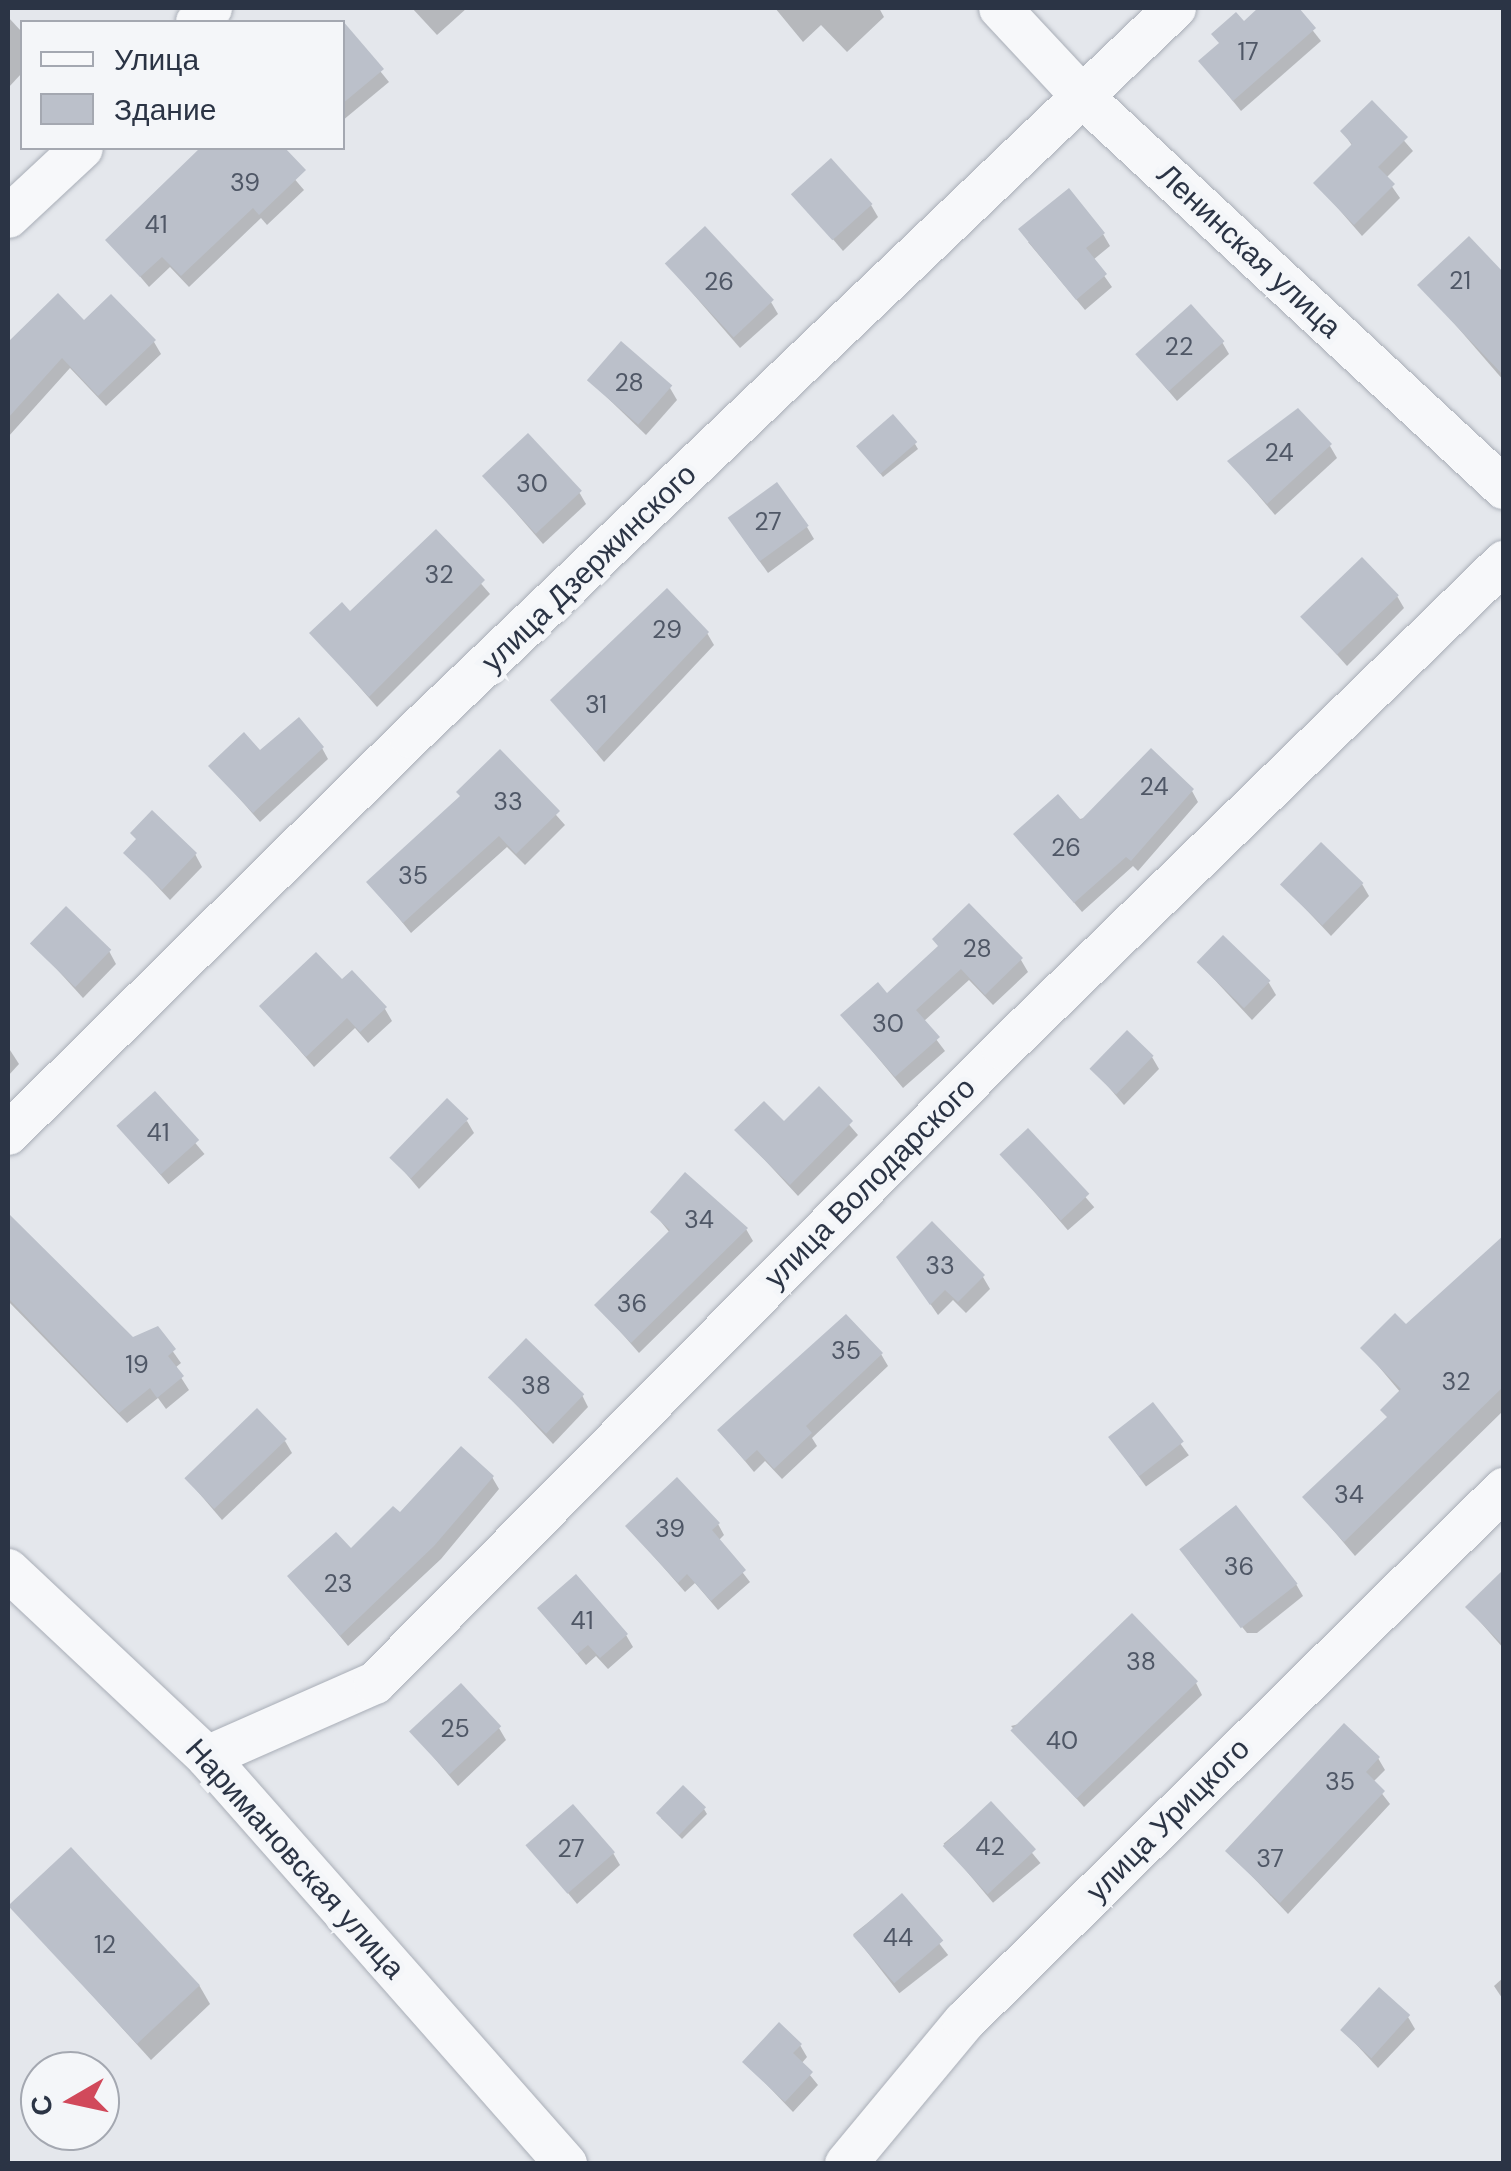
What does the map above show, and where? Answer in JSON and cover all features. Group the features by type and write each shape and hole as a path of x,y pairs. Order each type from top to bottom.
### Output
{"street":[{"name":"Ленинская улица","path":"1000,8 1084,97 1504,488"},
{"name":"улица Дзержинского","path":"8,1134 425,724 1175,8"},
{"path":"8,217 80,150"},
{"name":"улица Володарского","path":"207,1757 375,1683 1002,1049 1504,562"},
{"name":"улица Урицкого","path":"846,2164 964,2022 1504,1489"},
{"name":"Наримановская улица","path":"8,1570 207,1757 566,2164"}],"building":[{"path":"1258,8 1299,8 1316,28 1233,101 1198,61 1219,43 1211,34 1236,12 1244,21"},
{"path":"345,24 384,69 345,102"},
{"path":"1372,100 1408,137 1378,167 1395,184 1354,225 1313,183 1352,144 1340,131"},
{"path":"198,150 287,150 306,170 259,215 253,208 181,276 162,257 140,277 105,240"},
{"path":"831,158 872,204 832,240 791,194"},
{"path":"1069,188 1105,233 1086,248 1107,274 1076,300 1018,229"},
{"path":"705,226 774,300 734,337 665,264"},
{"path":"1469,236 1504,273 1504,376 1417,285"},
{"path":"58,293 84,320 111,294 156,340 98,396 62,358 8,418 8,342"},
{"path":"1191,304 1224,341 1169,391 1135,354"},
{"path":"621,341 672,386 638,425 587,380"},
{"path":"1298,408 1332,444 1267,504 1227,461"},
{"path":"893,414 917,442 880,474 856,446"},
{"path":"528,433 582,491 536,534 482,476"},
{"path":"777,482 809,526 759,562 728,518"},
{"path":"436,529 485,580 369,697 309,633 342,602 350,611"},
{"path":"1362,557 1399,595 1337,655 1300,617"},
{"path":"667,588 709,632 596,752 550,700"},
{"path":"299,717 324,747 253,813 208,766 244,732 260,750"},
{"path":"1151,748 1194,789 1131,861 1126,857 1074,903 1013,834 1058,794 1081,820"},
{"path":"500,749 560,811 516,854 499,836 403,923 366,882 460,796 456,792"},
{"path":"152,810 197,853 162,890 123,853 136,839 130,833"},
{"path":"1321,842 1363,883 1322,925 1280,884"},
{"path":"969,903 1023,958 985,995 961,969 916,1010 940,1037 895,1077 840,1015 878,982 887,993 938,946 932,939"},
{"path":"66,906 111,950 75,987 30,943"},
{"path":"1223,935 1270,981 1244,1008 1197,962"},
{"path":"316,952 342,979 352,970 387,1007 360,1032 347,1018 306,1057 259,1006"},
{"path":"1127,1030 1154,1056 1116,1095 1089,1069"},
{"path":"819,1086 853,1121 790,1185 734,1130 764,1101 784,1121"},
{"path":"155,1091 199,1140 161,1175 116,1126"},
{"path":"447,1098 469,1119 411,1179 389,1158"},
{"path":"1028,1128 1089,1194 1061,1220 999,1155"},
{"path":"685,1172 748,1228 631,1343 594,1305 670,1230 650,1212"},
{"path":"8,1213 133,1337 158,1326 176,1349 168,1356 184,1376 157,1398 150,1388 119,1413 8,1298"},
{"path":"932,1221 985,1275 958,1302 945,1290 930,1305 896,1257"},
{"path":"1504,1235 1504,1386 1344,1542 1302,1497 1387,1417 1380,1410 1401,1389 1360,1348 1395,1313 1406,1324"},
{"path":"846,1314 883,1353 806,1426 812,1433 774,1469 757,1450 745,1461 717,1430"},
{"path":"526,1338 584,1394 546,1434 488,1378"},
{"path":"1153,1402 1184,1441 1139,1476 1108,1437"},
{"path":"257,1408 287,1439 214,1509 184,1478"},
{"path":"461,1446 494,1476 434,1546 340,1636 287,1576 336,1532 351,1548 393,1506 400,1512"},
{"path":"677,1477 720,1523 712,1530 746,1570 711,1601 687,1574 678,1583 625,1526"},
{"path":"1236,1505 1298,1584 1241,1628 1179,1549"},
{"path":"1504,1569 1504,1646 1465,1607"},
{"path":"576,1574 628,1634 600,1658 588,1645 577,1654 537,1608"},
{"path":"1132,1613 1198,1681 1076,1799 1010,1730"},
{"path":"461,1683 501,1726 449,1775 409,1731"},
{"path":"1344,1723 1380,1757 1366,1772 1385,1791 1280,1903 1225,1851"},
{"path":"683,1785 706,1807 679,1835 656,1813"},
{"path":"991,1801 1036,1849 988,1894 943,1846"},
{"path":"573,1804 615,1852 567,1894 525,1845"},
{"path":"71,1847 200,1985 137,2044 8,1906"},
{"path":"902,1893 943,1941 894,1983 853,1936"},
{"path":"1379,1987 1410,2015 1371,2058 1340,2030"},
{"path":"779,2022 802,2044 793,2053 813,2072 785,2102 742,2062"}]}
